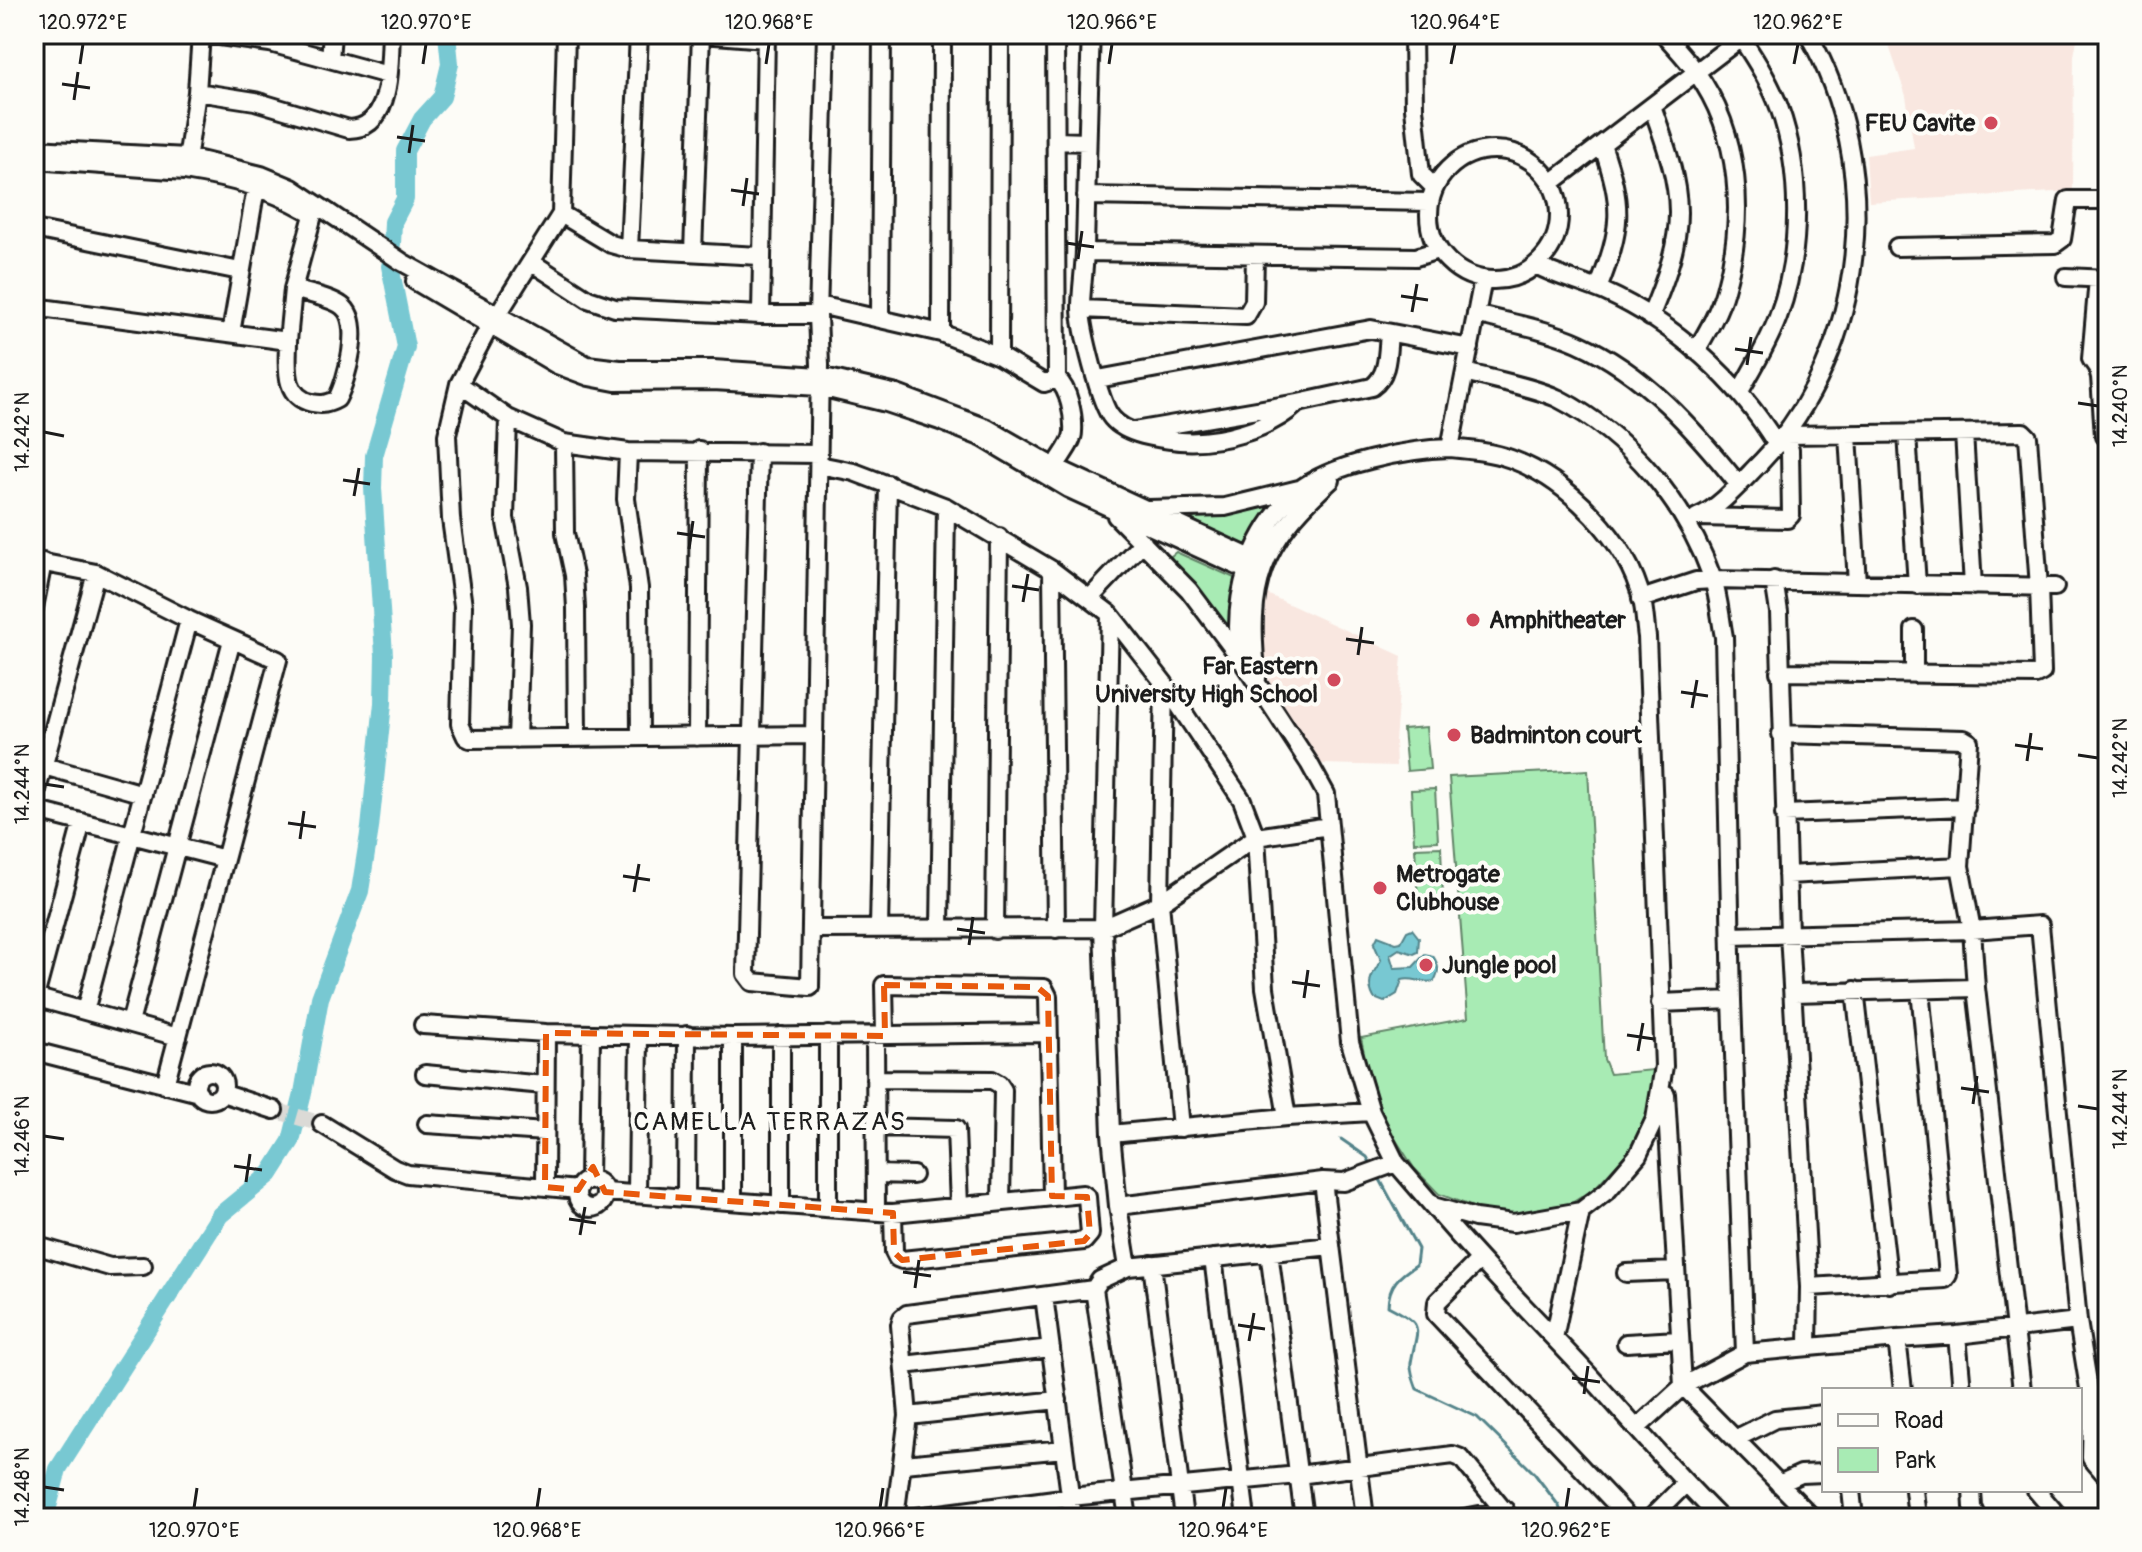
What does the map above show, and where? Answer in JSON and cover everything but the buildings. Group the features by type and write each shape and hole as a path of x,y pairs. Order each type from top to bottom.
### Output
{"street":[{"path":"186,164 203,34 270,38 388,75"},
{"path":"330,59 332,34"},
{"path":"197,92 255,101 349,129 360,129 374,118 385,101 391,34"},
{"path":"566,34 561,214 459,384 447,435 451,519 463,606 460,724 470,739 814,735"},
{"path":"631,34 657,34"},
{"path":"629,249 639,34"},
{"path":"693,252 702,34 766,36 761,315"},
{"path":"759,452 748,978 752,982 810,987 820,381 818,310 826,34"},
{"path":"880,318 882,34"},
{"path":"941,333 942,34"},
{"path":"999,356 1000,34"},
{"path":"1055,34 1057,379 1068,395 1073,432 1055,467"},
{"path":"1091,34 1081,309 1088,348 1109,416 1118,425 1163,439 1196,442 1240,433 1282,418 1298,403 1372,387 1381,381 1389,333"},
{"path":"1413,34 1414,108 1421,174 1431,194"},
{"path":"1664,34 1696,72 1712,100 1728,141 1737,185 1736,240 1725,292 1696,351"},
{"path":"1692,518 1739,485 1781,440 1816,384 1842,320 1855,250 1856,192 1851,144 1839,101 1808,34"},
{"path":"1551,183 1743,36 1762,69 1789,140 1795,211 1794,250 1779,316 1739,393"},
{"path":"1650,317 1668,275 1679,218 1678,189 1672,160 1652,106"},
{"path":"1056,141 1087,142"},
{"path":"1598,289 1614,247 1618,214 1617,190 1602,144"},
{"path":"34,149 186,164 259,180 315,209 399,266 495,321 572,359 603,368 713,369 820,381 897,394 943,409 987,428 1055,467 1255,567"},
{"path":"1501,149 1521,155 1538,167 1551,183 1559,209 1556,235 1536,265 1511,278 1483,279 1458,269 1438,250 1428,218 1431,194 1445,170 1461,157 1481,150 1501,149"},
{"path":"34,160 186,164"},
{"path":"231,333 259,180"},
{"path":"1086,196 1431,194"},
{"path":"1897,247 2055,244 2062,239 2068,200 2108,200"},
{"path":"293,289 342,306 349,314 352,338 349,363 337,399 328,404 315,404 298,398 290,386 288,341 293,289 315,209"},
{"path":"561,214 611,244 629,249 760,256"},
{"path":"34,229 240,271"},
{"path":"1085,252 1416,257 1438,250"},
{"path":"1081,309 1246,316 1254,302 1255,255"},
{"path":"531,262 588,299 615,308 761,315 818,310 880,318 941,333 999,356 1044,383 1057,379"},
{"path":"1536,265 1598,289 1650,317 1696,351 1790,450 1791,515 1787,519 1692,518"},
{"path":"2066,277 2103,279 2091,359 2100,377 2104,436"},
{"path":"1450,448 1483,279"},
{"path":"34,307 288,341"},
{"path":"1476,314 1575,342 1619,364 1693,429 1739,485"},
{"path":"1098,379 1371,329 1470,348"},
{"path":"1465,372 1558,398 1614,435 1692,518 1714,580 1724,637 1732,1000 1745,1353"},
{"path":"820,381 983,438 1069,489 1106,507 1255,567"},
{"path":"459,384 508,418 564,443 628,452 759,452 819,460 888,484 946,507 999,537 1052,570 1110,614 1164,683 1242,800 1256,837 1265,988 1287,1117"},
{"path":"508,418 505,518 518,587 521,624 517,739"},
{"path":"1779,672 2036,675 2042,672 2047,587 2028,437 2023,432 1848,435 1781,440"},
{"path":"1964,433 1973,586"},
{"path":"1907,434 1917,585"},
{"path":"1848,435 1857,583"},
{"path":"564,443 565,533 574,575 576,608 577,738"},
{"path":"1142,509 1225,507 1300,489 1342,470 1401,452 1450,448 1484,452 1512,460 1540,474 1578,501 1605,529 1619,550 1641,599 1647,637 1660,1003 1683,1386 1813,1518"},
{"path":"697,737 699,450"},
{"path":"628,452 626,499 639,588 640,737"},
{"path":"1258,684 1252,618 1255,567 1289,521 1342,470"},
{"path":"879,929 888,484"},
{"path":"1241,659 1238,622 1255,567 1280,510 1300,489"},
{"path":"940,929 946,507"},
{"path":"1106,507 1189,590 1258,684 1326,794 1350,1042 1389,1164 1433,1206 1478,1261 1554,1338 1685,1484 1720,1518"},
{"path":"995,930 999,537"},
{"path":"1090,598 1143,542"},
{"path":"34,608 38,561 96,573 278,660 165,1085"},
{"path":"1052,570 1056,929"},
{"path":"34,801 96,573"},
{"path":"1641,599 1696,581 1714,580 2047,587"},
{"path":"1774,580 1779,612 1789,933 1809,1287 1808,1345"},
{"path":"1110,614 1103,928 1111,1134 1128,1267"},
{"path":"85,1011 189,620"},
{"path":"1914,630 1914,674"},
{"path":"130,1023 232,640"},
{"path":"1164,683 1160,903 1181,1128"},
{"path":"1781,734 1964,739 1969,742 1960,866 1972,930 2022,1388"},
{"path":"44,766 143,794"},
{"path":"1784,814 1966,807"},
{"path":"34,810 225,859"},
{"path":"82,822 34,997 178,1037"},
{"path":"811,929 1103,928 1160,903 1256,837 1329,826"},
{"path":"1787,875 1960,866"},
{"path":"1731,936 1972,930 2037,924 2042,929 2078,1321 2100,1406 2100,1459 2108,1478"},
{"path":"322,1124 408,1174 545,1187 584,1185 596,1181 605,1192 884,1212 1083,1194 1087,1197 1088,1238 1084,1241 902,1260 894,1252 884,1212 876,1174 875,1079 884,985 1044,988 1048,996 1052,1196"},
{"path":"1794,993 1976,988"},
{"path":"1855,990 1889,1284"},
{"path":"1809,1287 1889,1284 1945,1279 1948,1275 1920,990"},
{"path":"1660,1003 1732,1000"},
{"path":"423,1025 546,1033 733,1037 1047,1033"},
{"path":"545,1187 546,1033"},
{"path":"591,1034 584,1185 579,1201 593,1208 603,1202 605,1192"},
{"path":"637,1194 639,1035"},
{"path":"686,1198 687,1035"},
{"path":"828,1035 828,1208"},
{"path":"781,1036 781,1205"},
{"path":"733,1037 733,1201"},
{"path":"34,1051 199,1093 197,1083 200,1077 214,1073 224,1083 222,1093 274,1110"},
{"path":"1433,1206 1475,1218 1513,1223 1581,1211 1608,1190 1638,1155 1655,1119 1664,1066"},
{"path":"425,1074 544,1085"},
{"path":"875,1079 992,1080 999,1084 1003,1090 1001,1202"},
{"path":"1111,1134 1371,1112"},
{"path":"427,1124 545,1132"},
{"path":"876,1127 956,1129 959,1206"},
{"path":"1118,1206 1323,1181 1344,1182 1389,1164"},
{"path":"876,1174 913,1175"},
{"path":"1323,1181 1365,1518"},
{"path":"1554,1338 1581,1211"},
{"path":"34,1245 110,1267 143,1266"},
{"path":"1128,1518 1094,1289 1100,1280 1128,1267 1331,1246"},
{"path":"1269,1252 1304,1518"},
{"path":"1213,1258 1246,1518"},
{"path":"1478,1261 1437,1302 1436,1314 1629,1518"},
{"path":"1152,1264 1184,1518"},
{"path":"1626,1273 1675,1271"},
{"path":"895,1518 908,1416 900,1325 902,1318 907,1314 1094,1289"},
{"path":"1044,1296 1073,1518"},
{"path":"1637,1428 1683,1386 1745,1353 2078,1321"},
{"path":"1957,1335 1962,1388"},
{"path":"1897,1339 1903,1388"},
{"path":"1626,1343 1678,1340"},
{"path":"904,1365 1051,1348"},
{"path":"908,1416 1058,1400"},
{"path":"1735,1439 1775,1419 1822,1414"},
{"path":"904,1464 1064,1449"},
{"path":"909,1518 1453,1455 1461,1458 1508,1514"},
{"path":"1779,1484 1801,1474 1822,1473"},
{"path":"1651,1518 1685,1484"},
{"path":"1851,1492 1854,1518"},
{"path":"1914,1492 1917,1518"},
{"path":"1972,1492 1973,1507 1978,1518"},
{"path":"2038,1492 2060,1518"},
{"path":"1464,1518 1508,1514"}],"highlighted area":[{"path":"884,985 1037,987 1048,996 1052,1196 1087,1197 1090,1234 1084,1241 902,1260 894,1252 893,1213 605,1192 593,1167 578,1190 545,1187 546,1033 885,1036"}],"shaded area":[{"name":"FEU Cavite","path":"1885,34 2078,34 2074,56 2073,191 1869,202 1866,155 1914,148 1906,96"},
{"name":"Far Eastern University High School","path":"1267,594 1402,656 1396,766 1322,764 1272,693 1265,666 1263,637"}],"green space":[{"path":"1270,506 1273,513 1245,553 1190,521 1195,517 1233,515"},
{"path":"1176,552 1239,580 1233,628 1225,627 1174,564 1171,556"},
{"path":"1426,727 1430,769 1407,771 1403,729"},
{"path":"1588,770 1604,1059 1610,1074 1653,1070 1650,1108 1631,1149 1594,1189 1570,1204 1514,1217 1481,1210 1439,1194 1414,1168 1383,1120 1371,1088 1361,1038 1468,1018 1449,777"},
{"path":"1435,789 1438,841 1414,842 1411,790"},
{"path":"1441,847 1443,899 1418,900 1415,848"}],"water":[{"name":"Jungle pool","path":"1412,929 1419,938 1418,952 1414,954 1399,949 1390,955 1394,968 1413,967 1425,954 1433,956 1438,968 1434,981 1402,980 1397,994 1384,1002 1374,998 1370,982 1381,960 1374,944 1378,936 1401,942 1407,931"}],"waterway":[{"path":"392,244 393,222 405,199 405,151 422,119 442,97 450,64 447,34"},
{"path":"45,1518 58,1469 220,1215 270,1174 291,1141 320,998 360,891 383,703 384,655 373,488 374,456 406,347 390,266"},
{"path":"1341,1139 1367,1157 1371,1164"},
{"path":"1377,1174 1418,1249 1416,1265 1396,1281 1388,1306 1409,1318 1416,1328 1411,1366 1417,1389 1477,1417 1534,1473 1559,1506 1563,1518"}],"tunnel":[{"path":"274,1110 322,1124"}],"place":[{"name":"FEU Cavite","path":"1991,123"},
{"name":"Amphitheater","path":"1473,620"},
{"name":"Far Eastern University High School","path":"1334,680"},
{"name":"Badminton court","path":"1454,735"},
{"name":"Metrogate Clubhouse","path":"1380,888"},
{"name":"Jungle pool","path":"1426,965"}],"district":[{"name":"CAMELLA TERRAZAS","path":"770,1121"}]}
